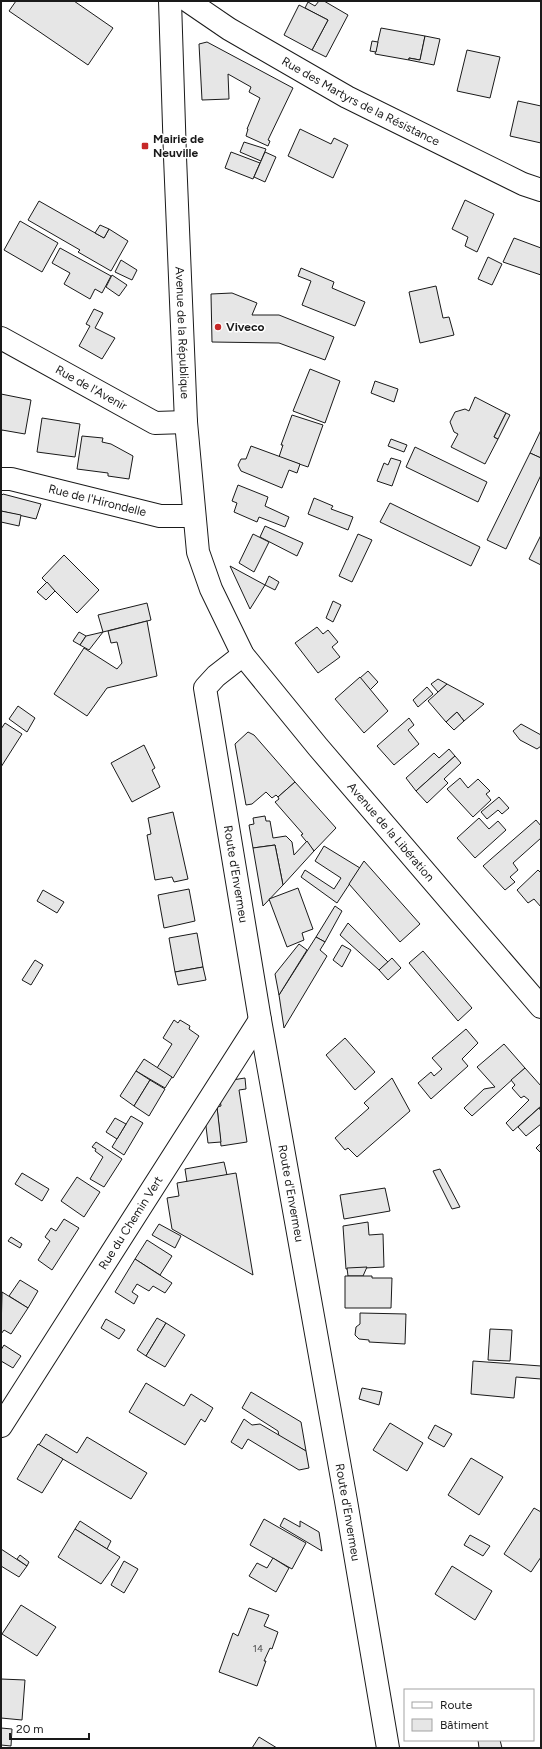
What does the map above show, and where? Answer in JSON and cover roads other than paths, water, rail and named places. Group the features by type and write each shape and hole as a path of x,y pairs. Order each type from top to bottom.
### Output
{"street":[{"name":"Avenue de la République","path":"170,1 173,118 186,422 198,552 211,589 243,654"},
{"name":"Rue des Martyrs de la Résistance","path":"188,1 229,29 347,97 523,184 541,190"},
{"name":"Rue de l'Avenir","path":"1,338 155,423 186,422"},
{"name":"Rue de l'Hirondelle","path":"1,479 11,480 160,516 194,516"},
{"name":"Avenue de la Libération","path":"243,654 318,747 541,1007"},
{"name":"Route d'Envermeu","path":"243,654 204,688 260,1020 346,1501 388,1748"},
{"name":"Rue du Chemin Vert","path":"1,1426 260,1020"}],"place":[{"name":"Mairie de Neuville","path":"145,146"},
{"name":"Viveco","path":"218,327"}]}
